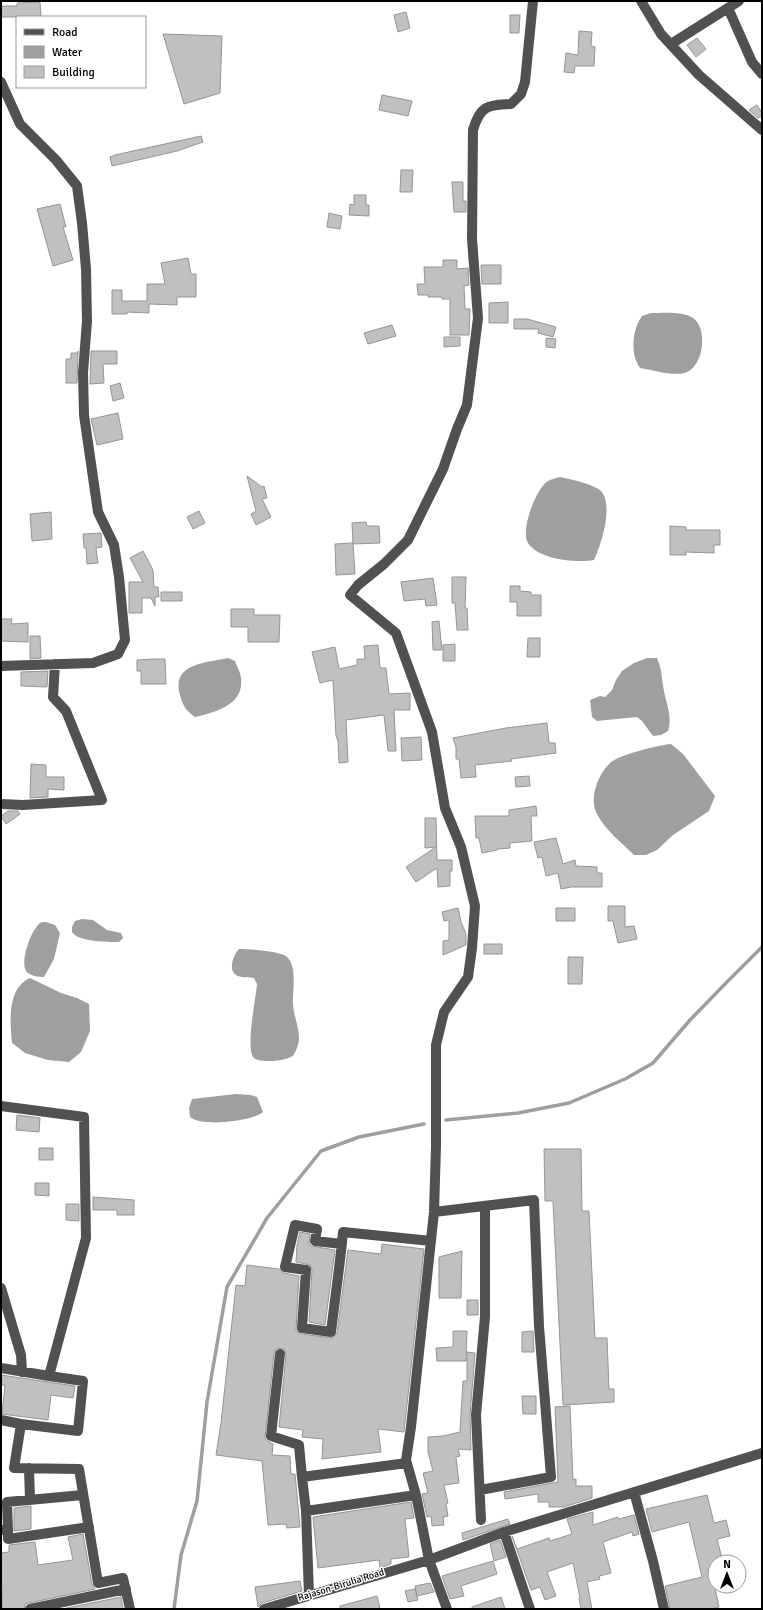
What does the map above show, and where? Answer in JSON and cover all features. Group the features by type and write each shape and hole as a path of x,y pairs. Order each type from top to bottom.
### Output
{"street":[{"path":"447,1609 429,1560 416,1495 407,1463 434,1212 436,1146 436,1044 444,1012 468,977 472,948 474,906 461,847 445,808 432,732 396,633 350,595 358,585 384,564 408,540 443,469 467,405 478,318 472,238 473,130 476,119 482,110 490,105 510,104 521,94 525,82 533,1"},
{"path":"641,1 662,34 699,75 762,130"},
{"path":"671,44 739,1"},
{"path":"728,8 752,62 762,74"},
{"path":"1,82 20,124 56,160 77,186 86,269 87,321 83,373 84,415 98,512 114,545 119,577 125,640 118,654 93,663 1,666"},
{"path":"1,804 102,800 66,711 53,697 55,664"},
{"path":"1,1106 84,1117 86,1238 49,1376"},
{"path":"434,1212 534,1200 539,1326 551,1477 480,1490"},
{"path":"481,1520 476,1415 485,1317 485,1206"},
{"path":"342,1244 315,1241 317,1229 294,1224 285,1267 306,1270 302,1328 331,1332 342,1244 343,1232 431,1241"},
{"path":"1,1288 21,1355 22,1372"},
{"path":"280,1354 271,1436 300,1445 306,1511 309,1596"},
{"path":"1,1368 84,1381 78,1431 1,1420"},
{"path":"21,1424 14,1468 79,1469 98,1582 123,1578 130,1609"},
{"name":"Rajason-Birulia Road","path":"264,1609 284,1606 309,1596 429,1560 504,1532 762,1453"},
{"path":"302,1477 407,1463"},
{"path":"29,1468 30,1500"},
{"path":"634,1492 653,1561 664,1609"},
{"path":"84,1495 7,1502 4,1530 8,1539 89,1527"},
{"path":"306,1511 416,1495"},
{"path":"504,1532 530,1609"},
{"path":"30,1609 33,1607 126,1589"}],"water":[{"path":"651,313 684,314 693,318 698,323 701,331 702,348 696,364 690,370 684,373 674,374 640,368 635,356 634,335 642,316"},
{"path":"560,477 593,486 601,491 605,497 605,525 600,545 594,560 578,561 549,557 533,549 528,543 526,529 530,510 534,501 543,485 549,480"},
{"path":"228,658 235,661 240,674 241,688 238,695 227,706 211,713 195,717 189,713 181,699 179,684 181,676 192,666"},
{"path":"647,658 657,658 660,666 670,719 668,731 661,735 653,736 642,721 637,717 597,721 592,717 590,700 600,696 605,697 612,690 622,671 634,663"},
{"path":"671,744 683,754 715,796 709,811 673,835 657,850 646,855 634,855 609,831 600,820 594,802 596,786 605,769 614,760 639,751"},
{"path":"82,919 93,920 107,930 121,933 123,938 119,942 114,942 94,941 80,938 72,932 72,927 75,921"},
{"path":"46,922 55,925 60,933 54,959 44,977 30,974 26,971 24,960 27,946 33,932 41,923"},
{"path":"239,949 278,953 287,957 290,961 294,980 293,1005 299,1038 293,1056 272,1061 261,1061 254,1058 251,1045 251,1034 257,984 254,978 238,976 233,971 233,959"},
{"path":"30,978 61,993 89,1004 90,1031 81,1052 69,1062 48,1060 25,1053 12,1043 11,1016 14,997 17,989"},
{"path":"236,1094 257,1097 263,1112 238,1121 226,1122 205,1122 190,1117 189,1108 192,1099"}],"building":[{"path":"40,2 41,16 1,17 1,6 17,6 17,3"},
{"path":"406,12 410,28 398,32 394,15"},
{"path":"510,15 520,15 519,33 510,33"},
{"path":"579,31 592,32 591,46 595,47 594,66 575,66 574,73 564,72 566,53 578,55"},
{"path":"163,34 222,36 220,93 184,104"},
{"path":"697,38 706,49 696,57 687,45"},
{"path":"382,95 412,101 408,116 379,110"},
{"path":"757,105 762,113 762,116 758,118 749,110"},
{"path":"201,136 203,142 177,151 112,166 110,157 115,155"},
{"path":"401,170 413,170 412,192 400,192"},
{"path":"452,182 463,182 463,201 466,201 466,212 454,212"},
{"path":"354,195 366,195 366,205 369,205 369,216 349,215 350,204 354,205"},
{"path":"60,204 66,227 63,227 73,260 53,266 37,209"},
{"path":"329,213 342,216 340,229 327,227"},
{"path":"188,258 191,274 196,274 196,297 177,297 177,305 149,304 149,313 127,312 127,314 112,314 112,290 122,290 122,301 147,301 147,284 165,284 161,263"},
{"path":"443,260 457,260 457,269 468,268 469,285 464,286 465,309 470,309 469,335 450,335 450,299 442,299 442,297 428,297 428,295 418,295 417,284 425,284 424,267 443,267"},
{"path":"481,265 501,265 501,284 482,284"},
{"path":"508,302 508,323 489,323 489,303"},
{"path":"514,319 527,319 556,327 553,337 538,333 539,329 514,329"},
{"path":"392,325 396,336 368,344 364,333"},
{"path":"444,337 460,337 460,346 444,347"},
{"path":"546,338 556,339 555,348 546,347"},
{"path":"91,351 117,351 117,364 103,364 104,383 90,384"},
{"path":"71,353 78,353 77,383 66,383 66,359 71,359"},
{"path":"120,383 124,398 113,401 110,386"},
{"path":"118,413 123,439 97,445 91,419"},
{"path":"247,476 262,487 264,486 267,498 262,499 271,517 256,525 251,514 256,511"},
{"path":"199,511 205,523 193,529 187,517"},
{"path":"51,512 52,539 32,541 30,514"},
{"path":"366,522 367,526 379,526 380,543 353,544 352,523"},
{"path":"670,526 686,527 686,530 720,530 720,545 714,545 714,553 686,552 686,555 670,555"},
{"path":"101,533 102,547 96,548 98,563 87,564 83,534"},
{"path":"353,543 355,574 336,575 335,544"},
{"path":"143,551 153,570 154,587 158,587 159,597 155,597 155,606 151,598 142,598 142,613 129,613 129,582 143,582 130,558"},
{"path":"452,577 466,577 465,608 467,608 468,630 457,630 455,603 452,603"},
{"path":"433,578 437,605 426,606 425,599 404,601 401,582"},
{"path":"510,586 520,586 520,591 531,592 531,595 541,595 541,616 517,616 517,602 510,602"},
{"path":"161,592 182,592 182,601 161,601"},
{"path":"231,609 254,609 254,615 280,615 279,642 248,642 248,627 231,627"},
{"path":"1,619 12,619 11,624 28,623 28,642 1,641"},
{"path":"439,621 442,650 433,650 432,622"},
{"path":"30,636 40,636 41,658 30,659"},
{"path":"528,638 540,638 540,657 527,657"},
{"path":"455,644 455,661 443,661 443,645"},
{"path":"378,645 380,668 386,668 389,694 410,693 410,710 394,710 396,751 388,751 384,715 346,720 348,762 339,763 333,680 320,683 312,652 335,647 339,669 357,665 357,659 365,659 364,646"},
{"path":"165,659 166,684 141,684 141,671 137,671 137,660"},
{"path":"48,671 47,687 21,686 21,672"},
{"path":"547,723 549,743 555,743 556,753 511,759 512,761 475,765 476,777 461,778 459,759 456,759 456,747 453,738 506,728"},
{"path":"421,737 422,760 402,761 401,738"},
{"path":"31,764 46,765 46,777 64,777 64,790 48,789 48,797 30,798"},
{"path":"529,776 530,786 516,787 515,777"},
{"path":"536,806 537,816 531,816 532,841 510,843 510,848 497,849 482,853 479,838 476,838 475,816 509,816 509,810"},
{"path":"8,811 18,811 20,814 6,824 1,816"},
{"path":"425,818 436,818 437,860 452,860 450,886 438,887 437,868 416,882 406,867 436,847 425,848"},
{"path":"556,838 563,864 575,860 576,866 597,867 597,873 602,873 602,887 571,887 561,889 558,873 546,876 542,857 538,858 534,842"},
{"path":"608,906 625,906 625,927 634,926 637,939 618,943 613,921 608,921"},
{"path":"458,908 461,922 466,934 466,945 443,955 443,941 449,940 449,920 444,921 442,912"},
{"path":"556,908 575,908 575,921 556,921"},
{"path":"484,944 502,944 502,954 484,954"},
{"path":"568,957 583,957 582,984 568,984"},
{"path":"17,1115 40,1118 39,1132 16,1130"},
{"path":"39,1148 53,1148 53,1160 39,1160"},
{"path":"544,1149 581,1149 582,1211 589,1211 595,1338 607,1338 609,1389 614,1389 614,1402 563,1405 553,1201 545,1201"},
{"path":"35,1183 49,1183 49,1196 35,1195"},
{"path":"93,1197 134,1200 134,1215 117,1215 117,1210 93,1210"},
{"path":"66,1204 79,1204 79,1221 66,1220"},
{"path":"300,1232 310,1234 309,1243 311,1246 335,1250 325,1325 309,1322 312,1270 310,1265 296,1262 297,1245"},
{"path":"382,1244 424,1249 404,1432 378,1429 381,1452 322,1459 323,1439 302,1437 303,1430 279,1427 286,1355 284,1349 277,1348 274,1353 265,1438 273,1444 272,1455 290,1456 291,1474 295,1474 300,1527 287,1528 286,1524 268,1525 262,1461 216,1455 221,1423 236,1285 245,1286 247,1265 279,1269 284,1273 299,1276 296,1331 301,1334 333,1338 337,1333 348,1250 381,1254"},
{"path":"462,1251 461,1298 439,1298 439,1257"},
{"path":"467,1300 478,1300 478,1315 467,1315"},
{"path":"453,1331 467,1331 466,1361 437,1361 436,1348 453,1347"},
{"path":"533,1331 534,1352 522,1352 522,1332"},
{"path":"467,1352 475,1353 470,1415 471,1450 458,1449 460,1456 456,1457 459,1483 444,1485 448,1503 446,1504 448,1516 443,1517 444,1525 432,1526 431,1516 427,1517 422,1494 428,1493 423,1473 433,1471 428,1452 428,1437 443,1436 460,1432 463,1381 467,1381"},
{"path":"1,1375 75,1386 73,1398 51,1395 48,1420 2,1414 5,1385 1,1385"},
{"path":"522,1396 536,1396 536,1414 523,1414"},
{"path":"570,1406 573,1480 576,1479 576,1486 592,1486 592,1498 564,1507 549,1507 549,1502 538,1502 538,1494 505,1499 504,1492 558,1482 555,1407"},
{"path":"707,1495 714,1523 726,1520 730,1536 717,1539 721,1554 707,1554 707,1594 716,1594 719,1607 712,1609 670,1609 665,1586 702,1577 689,1522 652,1532 646,1509"},
{"path":"411,1502 414,1518 405,1519 409,1557 391,1559 391,1564 380,1568 379,1560 318,1568 313,1517"},
{"path":"31,1506 31,1529 14,1531 14,1508"},
{"path":"593,1512 593,1525 618,1517 619,1519 634,1515 639,1534 633,1536 632,1532 603,1542 611,1573 599,1576 600,1579 587,1582 592,1609 581,1609 573,1563 547,1572 556,1596 545,1600 540,1587 531,1590 512,1536 517,1549 549,1538 550,1541 572,1534 567,1519"},
{"path":"508,1519 510,1524 463,1540 462,1533"},
{"path":"83,1534 92,1584 95,1589 25,1604 24,1609 2,1609 1,1553 9,1552 9,1545 35,1542 38,1565 73,1560 68,1537"},
{"path":"500,1540 506,1557 494,1561 490,1544"},
{"path":"493,1561 497,1574 461,1586 464,1596 450,1599 442,1576"},
{"path":"300,1581 302,1591 262,1603 258,1607 255,1587"},
{"path":"430,1583 434,1592 417,1596 415,1586"},
{"path":"415,1589 418,1600 408,1602 405,1591"},
{"path":"377,1596 380,1608 340,1609 340,1606"},
{"path":"121,1597 123,1609 62,1609"},
{"path":"501,1597 505,1609 472,1609 472,1607"}],"waterway":[{"path":"446,1120 518,1113 569,1103 625,1079 653,1063 690,1020 762,947"},
{"path":"174,1609 181,1555 197,1501 207,1402 227,1287 267,1218 321,1151 359,1137 424,1124"}]}
